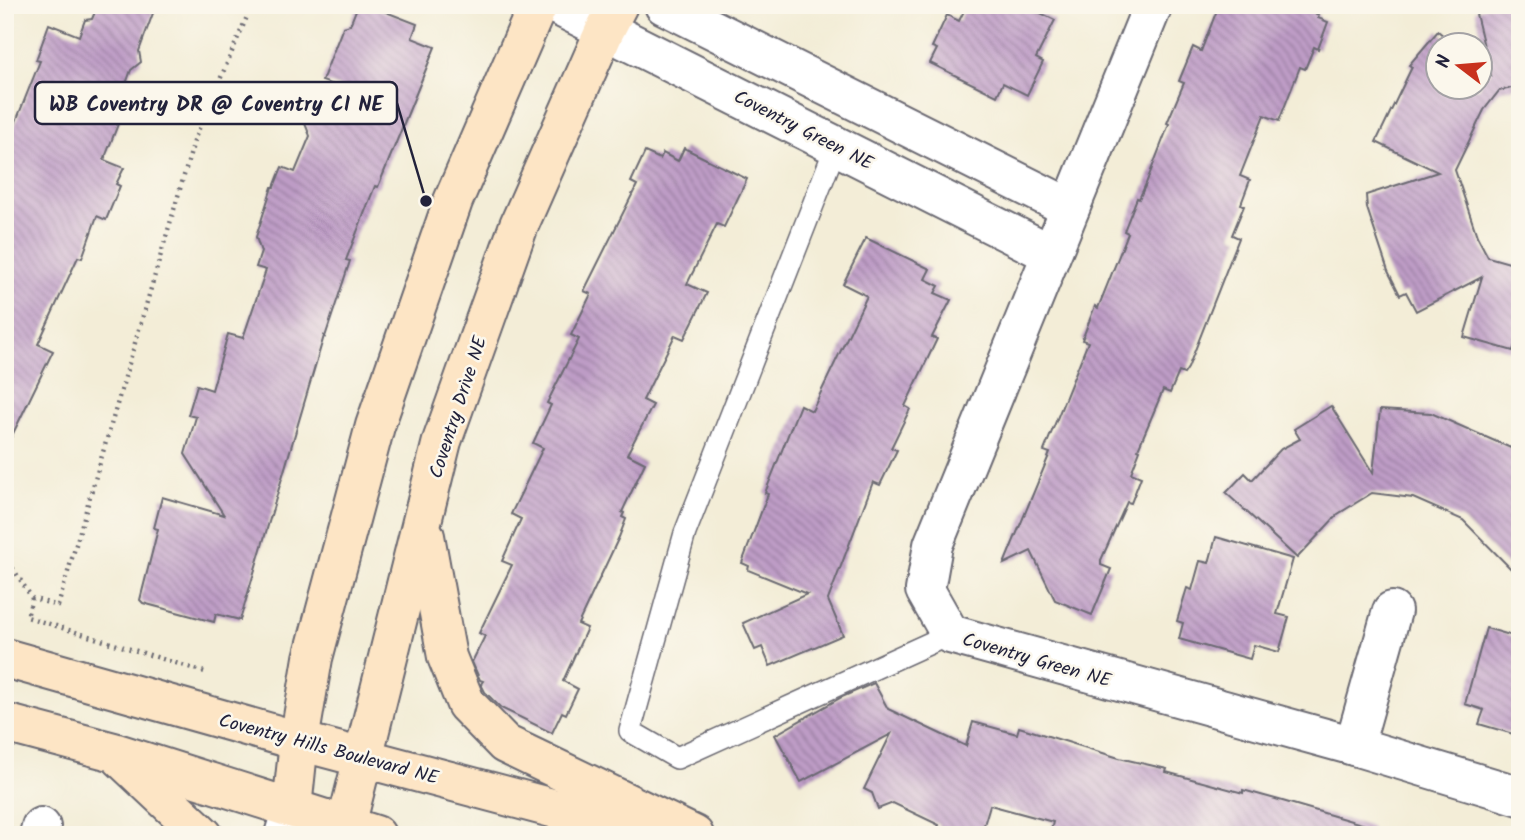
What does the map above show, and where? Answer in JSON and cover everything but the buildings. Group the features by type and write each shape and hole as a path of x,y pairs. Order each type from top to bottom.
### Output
{"street":[{"path":"288,821 313,658 375,426 453,201 538,5"},
{"name":"Coventry Green NE","path":"556,5 612,17 836,146 1051,254"},
{"path":"664,5 1070,208"},
{"name":"Coventry Green NE","path":"1153,5 933,545 925,590 950,634 1354,746 1520,796"},
{"name":"Coventry Drive NE","path":"355,832 364,758 442,441 519,225 612,17"},
{"path":"423,523 447,657 466,704 505,744 694,835"},
{"path":"1354,746 1392,611"},
{"name":"Coventry Hills Boulevard NE","path":"5,658 299,741 653,835"},
{"path":"5,723 114,752 288,821 355,832"},
{"path":"114,752 203,835"}],"lane":[{"path":"836,146 685,533 630,731 677,758 950,634"}],"path":[{"path":"5,556 32,598 58,606 195,138 252,5"},
{"path":"32,598 27,617 219,677"}],"place":[{"name":"WB Coventry DR @ Coventry CI NE","path":"426,201"}]}
